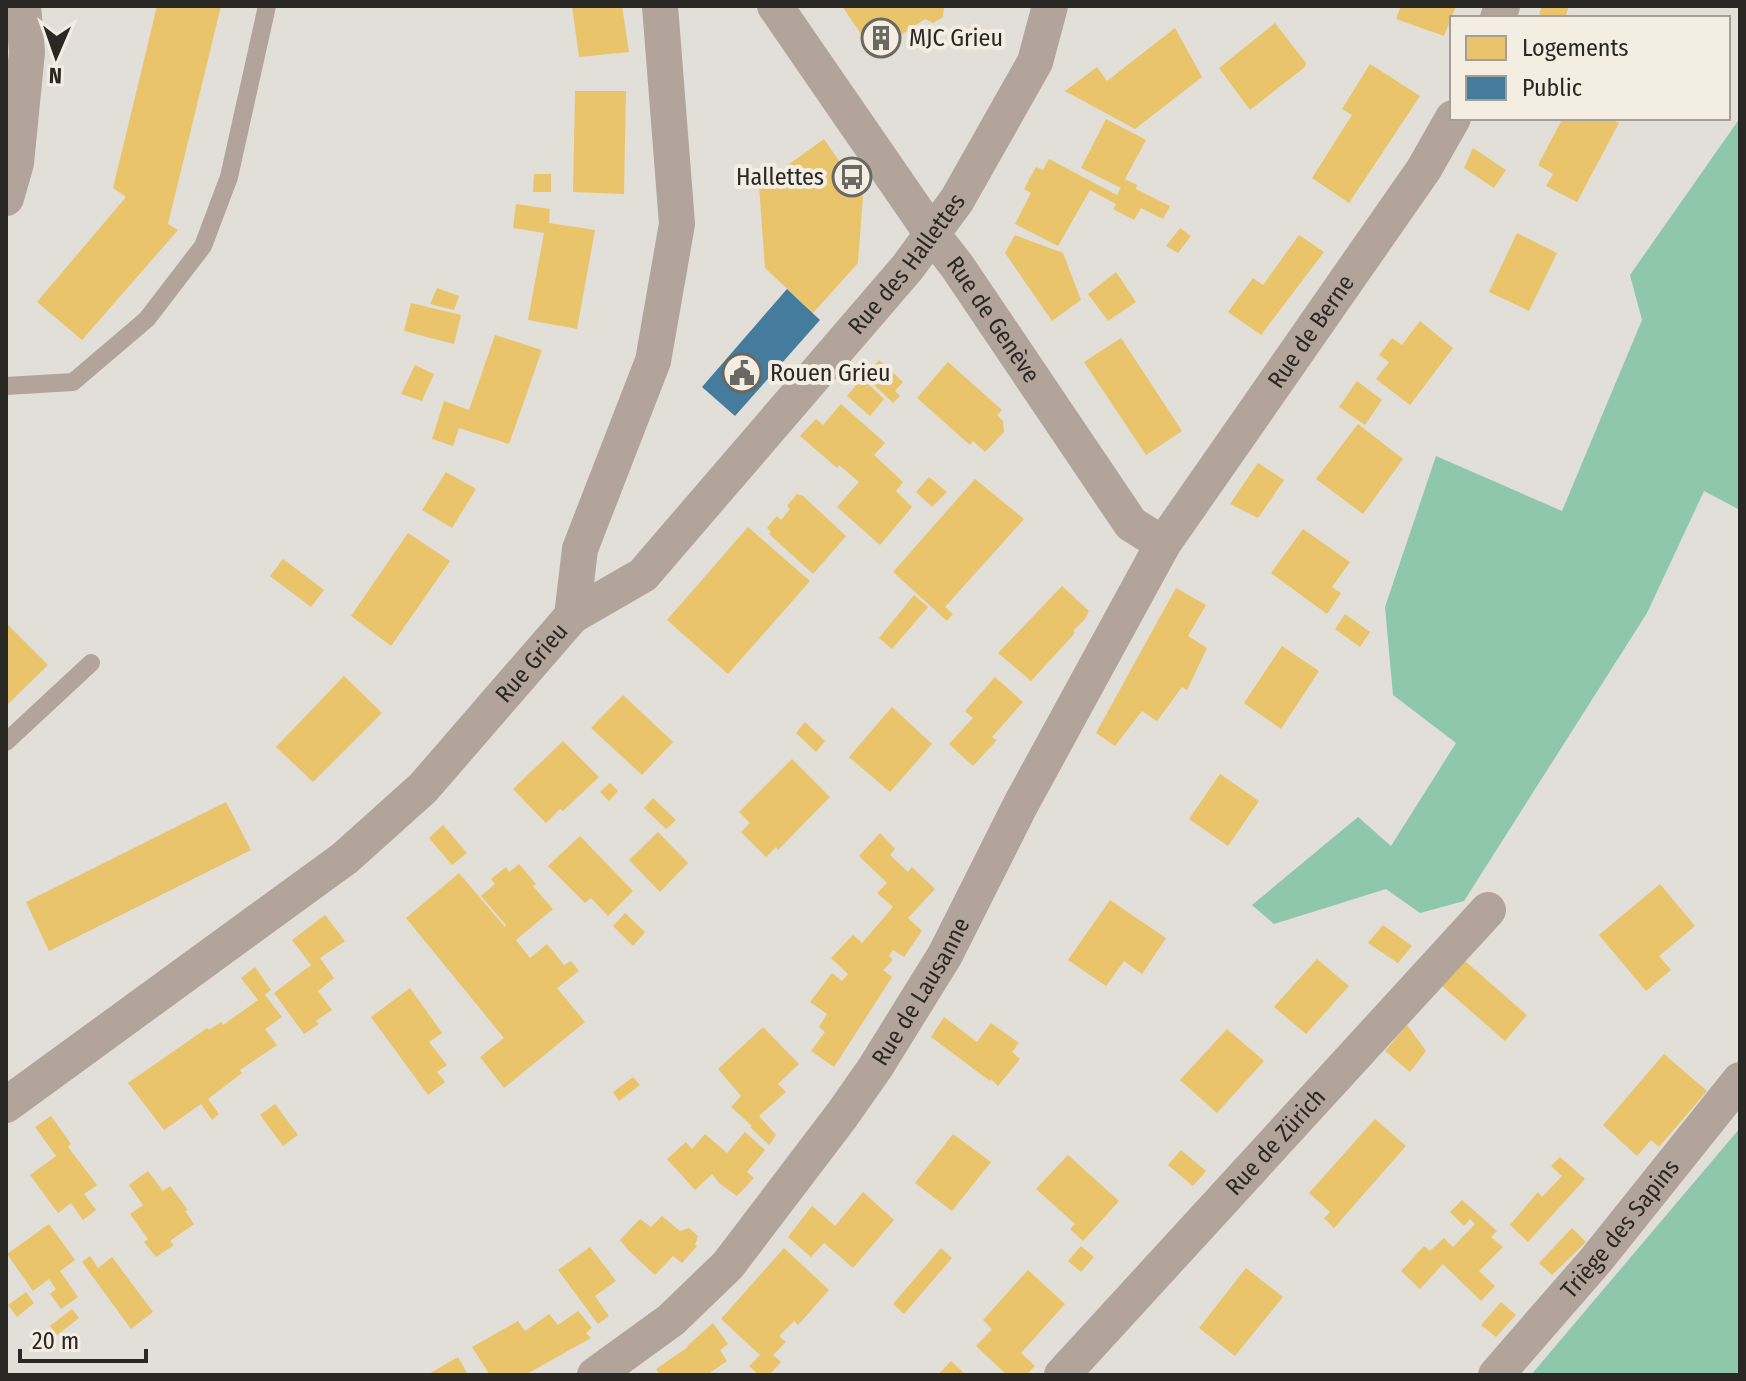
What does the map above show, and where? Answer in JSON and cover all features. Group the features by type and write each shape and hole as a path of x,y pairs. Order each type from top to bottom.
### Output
{"street":[{"path":"6,198 16,163 27,52 23,6"},
{"name":"Rue Grieu","path":"6,1105 345,858 423,788 572,616 580,549 653,361 677,224 660,6"},
{"name":"Rue de Genève","path":"775,6 957,266 1131,524 1163,544"},
{"name":"Rue des Hallettes","path":"572,616 643,575 907,268 957,200 1035,62 1050,6"},
{"name":"Rue de Berne","path":"1163,544 1424,169 1452,120"},
{"name":"Rue de Lausanne","path":"595,1375 671,1320 728,1265 875,1068 945,955 1021,804 1163,544"},
{"name":"Rue de Zürich","path":"1062,1375 1488,910"},
{"name":"Triège des Sapins","path":"1496,1375 1596,1260 1740,1080"}],"lane":[{"path":"6,386 73,382 147,319 203,246 229,177 267,6"},
{"path":"6,742 91,663"}],"green space":[{"path":"1740,118 1740,510 1704,491 1647,613 1464,901 1420,913 1386,889 1274,924 1252,905 1358,817 1391,846 1456,743 1393,695 1385,607 1436,456 1562,511 1642,320 1630,275"},
{"path":"1740,1128 1740,1375 1531,1375"}],"building: Logements":[{"path":"157,6 221,6 168,224 178,230 82,340 37,302 126,197 113,188"},
{"path":"572,6 622,6 629,52 579,57"},
{"name":"MJC Grieu","path":"842,6 944,6 943,17 933,23 925,19 874,53"},
{"path":"1401,6 1456,6 1444,36 1396,19"},
{"path":"1542,6 1569,6 1566,16 1539,14"},
{"path":"1275,23 1306,63 1305,67 1250,110 1219,68"},
{"path":"1175,28 1202,77 1135,129 1065,91 1097,67 1107,81"},
{"path":"1370,64 1420,96 1349,203 1312,178 1352,115 1342,109"},
{"path":"575,91 626,91 624,194 573,192"},
{"path":"1106,119 1146,140 1125,179 1137,185 1136,189 1170,206 1163,219 1141,208 1134,220 1113,209 1116,204 1090,190 1058,246 1015,224 1031,193 1024,189 1036,167 1043,170 1049,159 1117,195 1121,188 1081,168"},
{"path":"1562,120 1614,120 1619,123 1577,202 1546,186 1553,174 1538,165"},
{"path":"824,139 863,196 858,263 813,313 765,268 759,186"},
{"path":"1473,148 1506,170 1494,188 1464,168"},
{"path":"534,174 551,174 551,192 533,192"},
{"path":"516,204 550,209 549,223 595,230 577,329 528,320 544,233 513,228"},
{"path":"1180,228 1191,236 1178,253 1166,246"},
{"path":"1517,233 1557,253 1529,311 1489,292"},
{"path":"1015,235 1063,253 1081,300 1052,321 1005,253"},
{"path":"1299,235 1324,252 1261,335 1228,312 1253,278 1263,285"},
{"path":"1116,272 1136,302 1108,321 1088,294"},
{"path":"437,288 459,296 454,310 430,304"},
{"path":"411,303 461,315 454,344 404,331"},
{"path":"1420,321 1453,348 1410,405 1376,379 1389,362 1379,355 1392,338 1402,345"},
{"path":"495,335 542,350 509,444 459,428 453,446 432,439 444,401 469,410"},
{"path":"1121,338 1182,431 1146,455 1084,362"},
{"path":"879,360 903,382 895,391 900,396 893,403 865,376"},
{"path":"948,362 1002,410 997,415 1003,421 1004,432 985,452 973,441 970,445 917,398"},
{"path":"415,365 434,374 422,401 401,394"},
{"path":"862,378 884,399 870,416 847,396"},
{"path":"1357,381 1382,400 1365,425 1339,407"},
{"path":"841,404 885,443 874,455 903,482 896,491 912,507 880,545 837,507 859,482 839,465 837,468 800,436 816,419 823,425"},
{"path":"1358,424 1403,459 1363,514 1316,479"},
{"path":"1258,463 1284,480 1258,518 1230,504"},
{"path":"446,472 476,489 452,528 422,510"},
{"path":"929,477 947,492 932,507 916,492"},
{"path":"975,479 1024,519 945,607 953,614 947,621 893,572"},
{"path":"797,494 846,536 813,574 769,534 771,532 767,528 777,516 781,520"},
{"path":"748,527 810,581 728,674 667,620"},
{"path":"1303,529 1350,562 1332,587 1341,593 1327,614 1271,573"},
{"path":"408,533 450,561 391,646 351,616"},
{"path":"283,559 324,590 311,607 270,576"},
{"path":"1062,586 1089,611 1073,631 1075,633 1031,681 998,653"},
{"path":"1176,588 1206,605 1188,636 1207,648 1187,690 1182,687 1157,721 1142,711 1115,746 1096,733"},
{"path":"914,595 928,607 892,649 879,638"},
{"path":"1345,614 1370,632 1360,647 1335,629"},
{"path":"6,623 48,665 6,706"},
{"path":"1282,646 1319,671 1281,729 1244,703"},
{"path":"344,676 382,713 313,782 276,747"},
{"path":"995,677 1023,702 992,737 997,740 973,766 949,744 973,718 965,711"},
{"path":"623,695 673,742 642,775 591,728"},
{"path":"892,707 932,744 890,792 849,757"},
{"path":"805,722 825,741 816,752 796,733"},
{"path":"563,741 599,777 546,823 513,789"},
{"path":"792,759 830,797 778,850 776,847 766,857 741,832 750,823 739,812"},
{"path":"1220,774 1259,801 1228,846 1189,819"},
{"path":"610,783 618,791 609,801 600,792"},
{"path":"653,798 676,820 666,829 644,808"},
{"path":"226,802 251,850 49,951 26,902"},
{"path":"443,825 467,853 452,865 429,838"},
{"path":"658,832 688,863 660,892 629,860"},
{"path":"880,833 895,849 890,855 908,872 912,867 935,889 908,918 922,931 904,957 893,950 889,956 893,960 883,970 892,977 834,1067 811,1051 825,1032 819,1027 827,1014 810,1002 832,973 842,981 848,974 831,958 853,935 862,943 893,907 877,893 887,883 859,856"},
{"path":"580,836 633,891 608,916 591,898 585,903 548,866"},
{"path":"519,864 553,909 516,940 530,958 547,944 564,965 571,961 579,971 557,988 585,1022 504,1088 480,1057 504,1038 406,918 459,873 505,927 481,896 495,884 491,879 506,867 509,872"},
{"path":"1660,884 1695,926 1659,956 1671,970 1646,991 1599,935"},
{"path":"1110,900 1166,938 1142,974 1124,961 1106,986 1068,960"},
{"path":"625,913 645,932 633,946 613,926"},
{"path":"325,915 345,941 320,958 334,978 318,991 332,1010 304,1034 274,993 311,965 292,940"},
{"path":"1383,925 1412,946 1398,963 1368,943"},
{"path":"1317,959 1349,986 1306,1034 1274,1007"},
{"path":"1464,960 1527,1015 1505,1041 1442,986"},
{"path":"255,967 271,990 265,995 282,1017 265,1029 277,1045 240,1070 242,1073 208,1099 219,1114 212,1120 201,1104 164,1130 128,1083 207,1028 209,1030 221,1022 223,1025 258,1000 241,978"},
{"path":"410,988 442,1033 429,1042 447,1065 437,1072 445,1082 428,1095 371,1017"},
{"path":"944,1017 977,1042 991,1023 1019,1043 1012,1052 1020,1059 998,1086 931,1037"},
{"path":"1407,1025 1426,1051 1410,1072 1385,1051"},
{"path":"763,1027 799,1064 778,1084 786,1092 759,1116 776,1135 769,1145 731,1107 741,1096 718,1069"},
{"path":"1227,1029 1264,1061 1217,1113 1180,1080"},
{"path":"1664,1054 1707,1091 1659,1147 1651,1140 1637,1156 1603,1125"},
{"path":"633,1077 640,1085 619,1101 613,1092"},
{"path":"275,1104 298,1135 283,1146 260,1115"},
{"path":"51,1116 71,1144 68,1147 97,1185 84,1194 96,1210 83,1220 71,1203 58,1213 30,1175 56,1156 35,1127"},
{"path":"1375,1119 1406,1146 1334,1228 1324,1218 1330,1212 1309,1193"},
{"path":"745,1132 765,1150 747,1172 754,1178 737,1196 712,1174 695,1190 667,1159 686,1142 692,1149 705,1134 727,1153"},
{"path":"953,1134 991,1162 952,1211 915,1183"},
{"path":"1181,1150 1206,1171 1193,1186 1168,1165"},
{"path":"1068,1155 1119,1201 1083,1241 1070,1229 1075,1224 1036,1189"},
{"path":"1560,1157 1585,1179 1528,1242 1510,1225 1538,1192 1542,1197 1562,1176 1551,1166"},
{"path":"148,1171 163,1191 170,1186 188,1210 185,1211 194,1224 170,1241 174,1245 156,1257 144,1242 148,1239 130,1214 143,1205 129,1185"},
{"path":"863,1192 894,1220 853,1268 824,1243 811,1257 788,1237 812,1206 835,1226"},
{"path":"1462,1200 1497,1231 1491,1237 1503,1247 1479,1271 1495,1286 1481,1301 1443,1264 1420,1289 1401,1271 1424,1246 1430,1251 1444,1238 1453,1247 1475,1224 1470,1219 1464,1226 1450,1212"},
{"path":"662,1216 680,1231 689,1228 698,1236 697,1246 682,1263 673,1256 655,1275 620,1240 640,1219 651,1227"},
{"path":"49,1224 75,1260 60,1271 78,1297 61,1309 50,1294 56,1289 49,1279 33,1291 7,1254"},
{"path":"1572,1228 1586,1242 1552,1275 1539,1263"},
{"path":"1081,1246 1094,1257 1081,1272 1068,1261"},
{"path":"590,1247 616,1281 595,1296 609,1316 598,1324 558,1270"},
{"path":"784,1248 829,1290 798,1325 794,1321 779,1336 786,1342 773,1355 781,1362 769,1375 759,1375 749,1366 760,1355 721,1319"},
{"path":"941,1248 952,1258 904,1314 893,1304"},
{"path":"90,1256 98,1268 112,1257 153,1312 131,1329 82,1262"},
{"path":"1246,1268 1283,1297 1235,1356 1199,1328"},
{"path":"1028,1270 1065,1304 1021,1353 1035,1366 1026,1375 1007,1375 976,1346 992,1329 983,1320"},
{"path":"26,1292 34,1303 17,1317 8,1305"},
{"path":"1501,1302 1516,1315 1496,1337 1481,1325"},
{"path":"72,1309 79,1318 57,1335 50,1326"},
{"path":"578,1311 592,1328 586,1333 591,1338 525,1375 490,1375 472,1347 518,1321 525,1331 549,1314 558,1325"},
{"path":"713,1323 728,1344 720,1350 727,1361 709,1375 660,1375 656,1369 688,1347"},
{"path":"458,1357 468,1375 427,1375"},
{"path":"951,1361 966,1375 938,1375"}],"building: Public":[{"path":"787,289 820,320 735,416 702,387"}],"place":[{"name":"MJC Grieu","path":"881,38"},
{"name":"Hallettes","path":"852,177"},
{"name":"Rouen Grieu","path":"742,373"}]}
